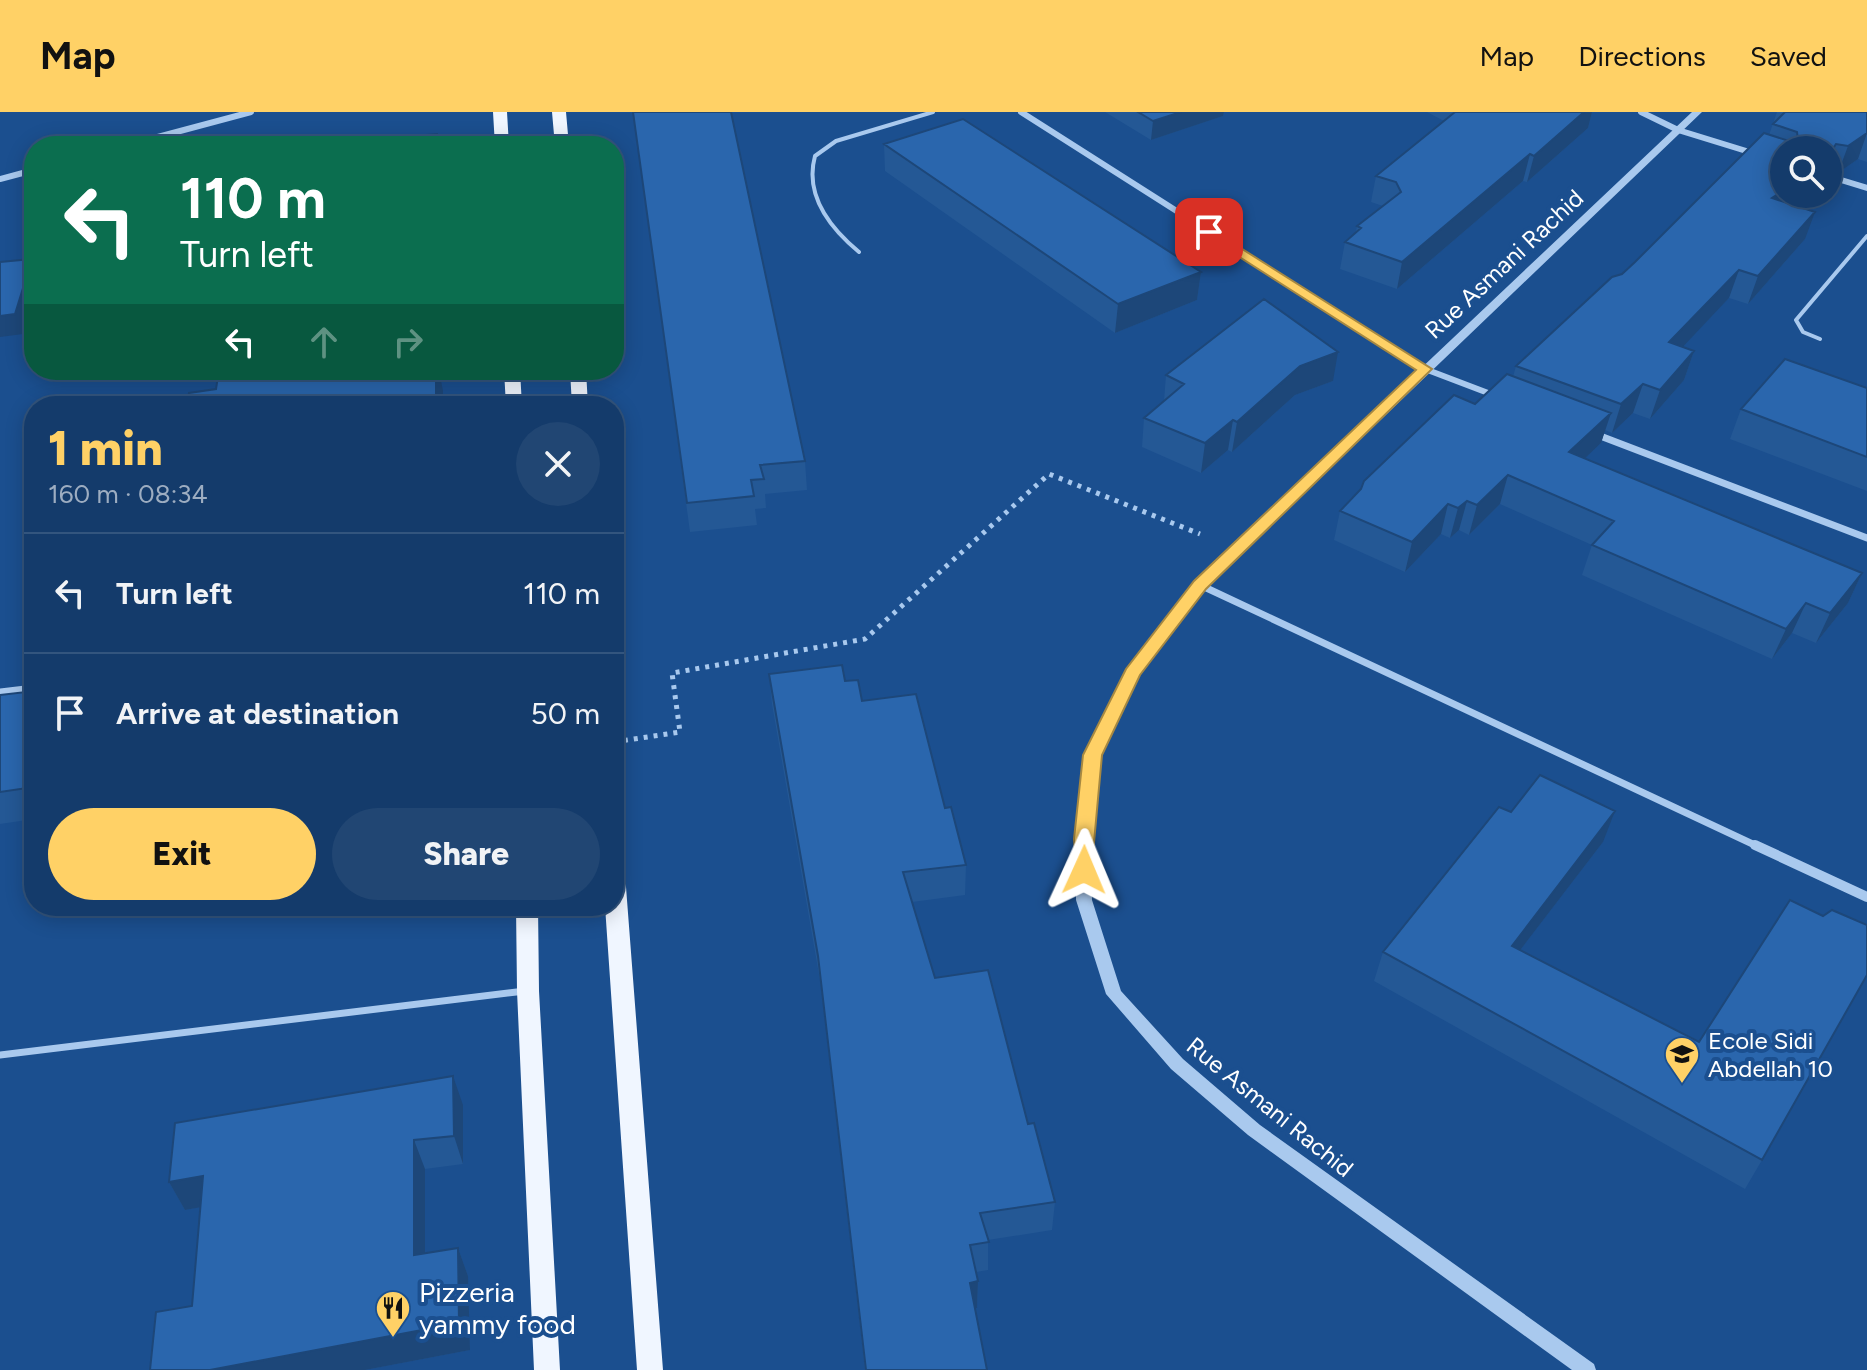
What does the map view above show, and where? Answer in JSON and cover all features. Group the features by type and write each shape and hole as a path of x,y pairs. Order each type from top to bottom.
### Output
{"main road":[{"path":"500,112 501,136"},
{"path":"559,112 561,136"},
{"path":"527,916 547,1370"},
{"path":"617,916 650,1370"}],"street":[{"path":"161,136 251,112"},
{"path":"1021,112 1425,369 1498,397"},
{"path":"1641,112 1678,130 1769,158"},
{"name":"Rue Asmani Rachid","path":"1587,1370 1254,1130 1177,1064 1114,994 1084,900 1083,839 1092,755 1133,673 1200,585 1697,112"},
{"path":"0,179 24,173"},
{"path":"1842,180 1867,188"},
{"path":"1587,431 1867,538"},
{"path":"1200,585 1867,897"},
{"path":"0,692 24,689"}],"lane":[{"path":"859,252 833,230 817,208 813,162 817,151 833,143 933,112"},
{"path":"1820,339 1803,332 1796,320 1867,236"},
{"path":"0,1055 528,991"}],"path":[{"path":"624,740 680,732 672,673 865,639 1049,474 1238,549"}],"building":[{"path":"633,112 731,112 805,461 760,465 764,479 751,480 754,496 687,503"},
{"path":"1138,112 1181,112 1153,121"},
{"path":"1455,112 1584,112 1402,262 1345,242 1361,228 1357,226 1401,192 1396,182 1376,176"},
{"path":"1785,112 1867,112 1867,133 1848,146 1842,145 1842,136 1798,136 1797,132 1773,124"},
{"path":"963,119 1201,272 1118,304 884,144"},
{"path":"1764,133 1773,136 1770,136 1770,208 1803,208 1815,212 1758,276 1739,270 1669,342 1694,351 1660,390 1643,384 1621,404 1516,366 1612,277 1622,274 1635,262"},
{"path":"24,260 24,285 15,314 0,316 0,262"},
{"path":"1264,299 1338,352 1300,366 1237,422 1233,420 1205,443 1144,418 1184,384 1166,375"},
{"path":"1785,359 1867,388 1867,457 1741,409"},
{"path":"1507,374 1611,413 1569,452 1862,573 1830,613 1806,603 1786,629 1592,545 1614,521 1508,475 1477,505 1467,501 1458,508 1448,504 1412,542 1340,511 1361,489 1364,481 1454,395 1475,404"},
{"path":"217,380 436,380 436,396 189,396 189,393 216,389"},
{"path":"842,665 845,681 858,680 862,701 916,694 945,808 951,807 966,865 903,872 935,978 988,970 1028,1124 1034,1123 1055,1202 980,1213 989,1242 970,1245 978,1281 970,1283 987,1370 866,1370 818,956 769,674"},
{"path":"24,692 24,788 0,792 0,695"},
{"path":"1540,775 1615,811 1512,946 1699,1042 1790,900 1823,916 1832,910 1867,925 1867,975 1762,1160 1383,952 1499,807 1511,812"},
{"path":"453,1076 454,1136 414,1140 414,1255 458,1248 459,1323 210,1370 150,1370 156,1312 192,1306 203,1176 169,1182 175,1123"}],"place":[{"name":"Ecole Sidi Abdellah 10","path":"1682,1085"},
{"name":"Pizzeria yammy food","path":"393,1339"}],"route":[{"path":"1084,870 1083,839 1092,755 1133,673 1200,585 1425,369 1209,232"}]}
